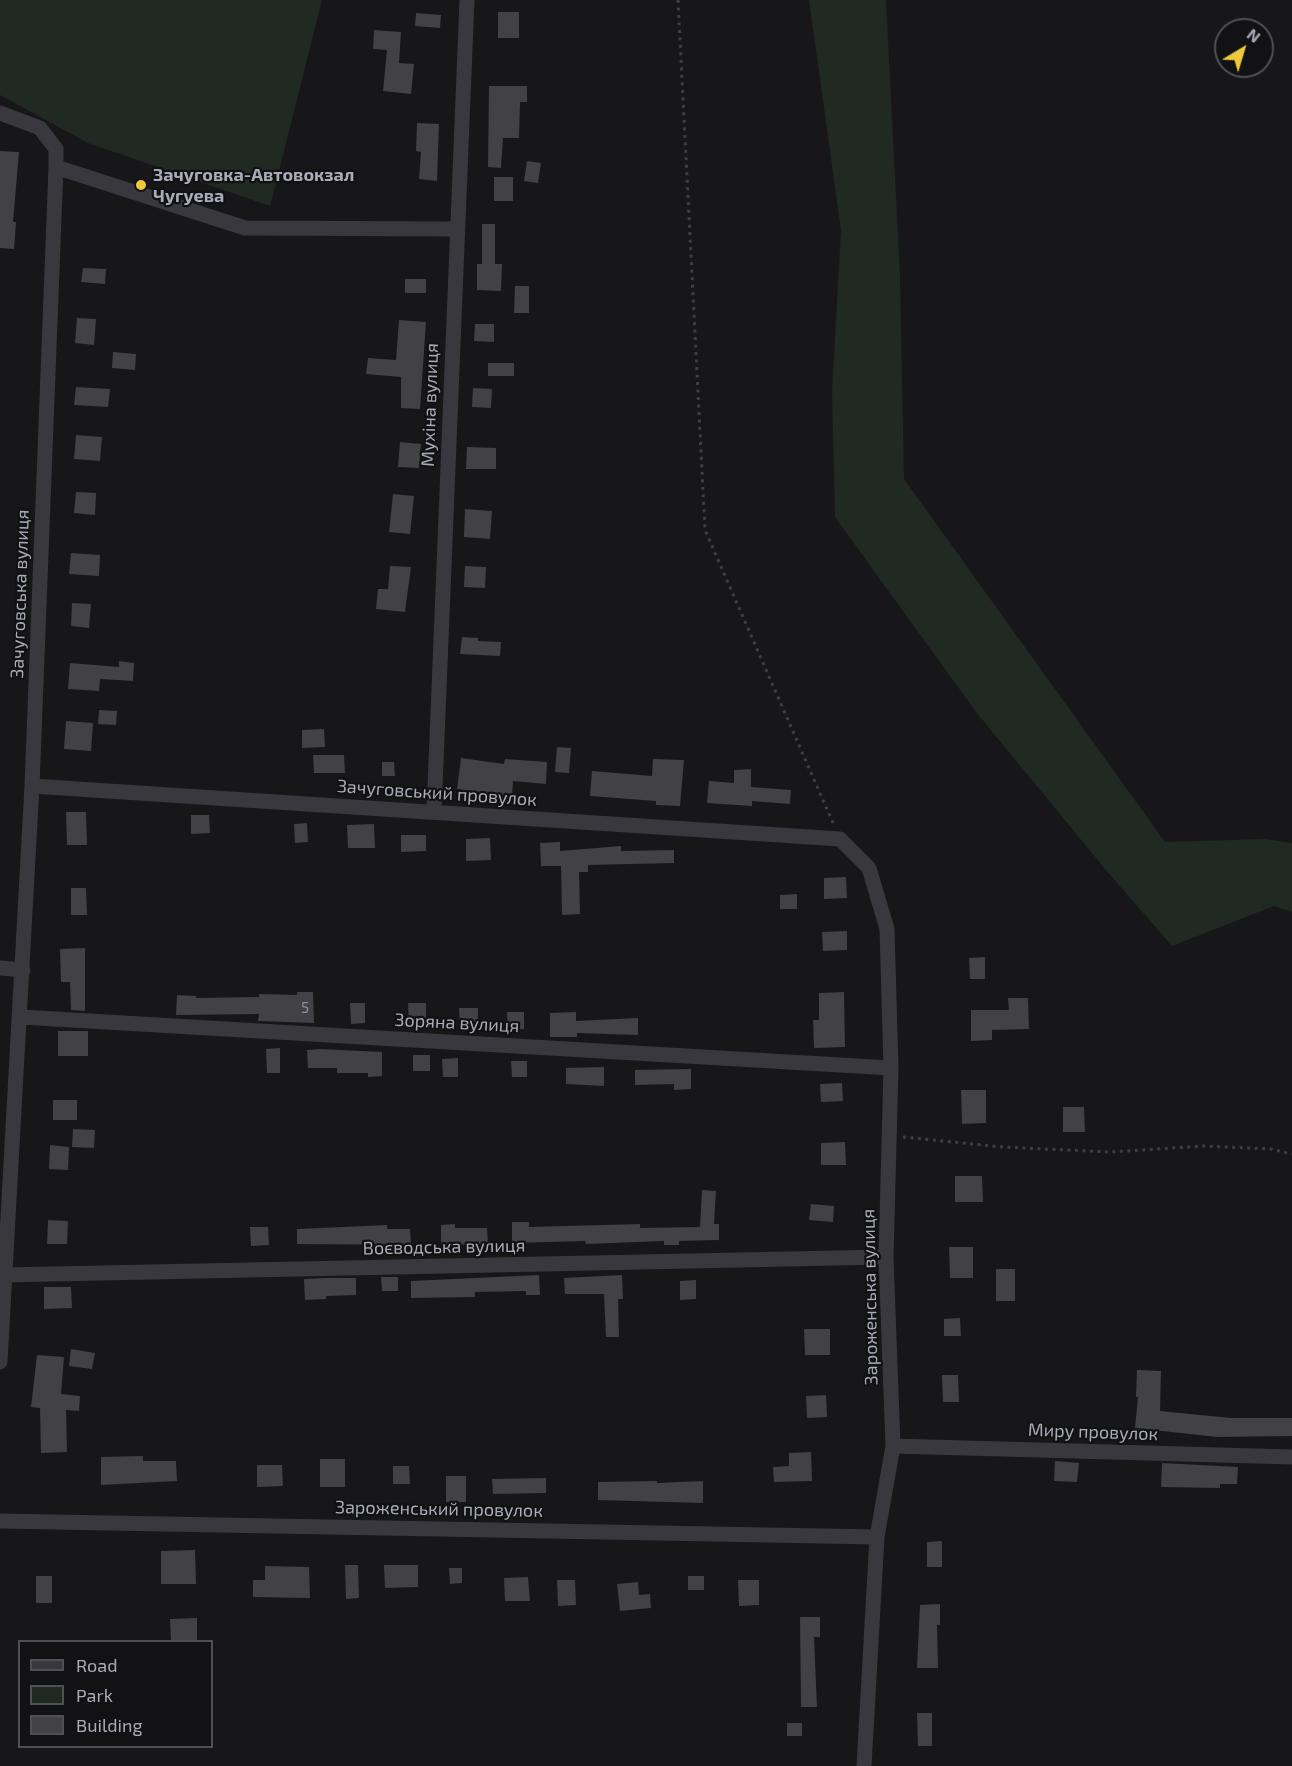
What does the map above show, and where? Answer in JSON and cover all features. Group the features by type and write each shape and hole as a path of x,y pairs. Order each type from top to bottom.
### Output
{"street":[{"name":"Мухіна вулиця","path":"434,813 467,0"},
{"name":"Зачуговська вулиця","path":"0,113 40,128 56,149 57,166 21,1017 3,1275 0,1362"},
{"path":"57,166 246,228 456,229"},
{"name":"Зачуговський провулок","path":"32,786 840,839"},
{"name":"Зароженська вулиця","path":"840,839 869,868 887,929 891,1068 886,1257 893,1446 877,1537 864,1766"},
{"path":"0,968 23,970"},
{"name":"Зоряна вулиця","path":"21,1017 891,1068"},
{"name":"Воєводська вулиця","path":"3,1275 886,1257"},
{"name":"Миру провулок","path":"893,1446 1292,1457"},
{"name":"Зароженський провулок","path":"0,1521 877,1537"}],"path":[{"path":"678,0 705,530 840,839"},
{"path":"889,1136 1002,1147 1110,1152 1204,1146 1271,1149 1292,1154"}],"green space":[{"path":"0,0 322,0 270,206 88,143 0,95"},
{"path":"809,0 886,0 900,276 904,479 1165,842 1265,839 1292,843 1292,912 1274,906 1172,946 1105,869 976,712 835,517 832,391 841,230"}],"building":[{"path":"498,12 519,12 519,38 498,38"},
{"path":"416,13 441,15 440,28 415,26"},
{"path":"374,30 401,32 399,63 414,64 411,94 383,91 387,50 373,49"},
{"path":"489,86 527,86 527,102 520,102 519,138 503,138 501,168 488,167"},
{"path":"417,123 439,124 437,181 419,179 421,152 416,151"},
{"path":"0,151 19,152 13,222 16,222 14,249 0,248"},
{"path":"527,161 541,163 538,183 524,181"},
{"path":"494,177 513,177 513,201 494,201"},
{"path":"482,224 495,224 495,264 502,264 501,291 477,290 477,264 482,264"},
{"path":"83,268 106,269 105,284 81,282"},
{"path":"405,279 426,279 426,293 405,293"},
{"path":"515,286 529,286 529,313 514,313"},
{"path":"77,318 96,319 94,345 75,343"},
{"path":"399,320 426,322 420,409 401,408 401,377 366,374 368,358 396,360"},
{"path":"475,324 494,324 494,342 474,341"},
{"path":"113,352 136,354 135,370 112,368"},
{"path":"488,363 514,363 514,376 488,376"},
{"path":"76,387 110,389 108,407 74,405"},
{"path":"473,388 492,389 491,408 472,407"},
{"path":"76,435 102,437 100,461 74,459"},
{"path":"400,442 421,444 419,468 398,467"},
{"path":"467,447 496,448 496,469 466,469"},
{"path":"76,492 96,493 95,515 74,513"},
{"path":"393,494 414,496 410,534 389,532"},
{"path":"465,509 492,511 490,539 464,537"},
{"path":"71,553 100,555 99,576 69,574"},
{"path":"390,566 411,567 405,612 376,609 378,589 388,589"},
{"path":"465,566 486,567 485,588 464,587"},
{"path":"72,603 91,604 89,628 71,626"},
{"path":"462,637 478,638 478,641 501,642 500,656 460,654"},
{"path":"119,661 134,663 133,681 100,679 99,691 68,689 70,663 119,667"},
{"path":"99,710 117,711 116,725 98,724"},
{"path":"66,721 93,723 91,751 64,749"},
{"path":"324,729 325,747 302,748 302,730"},
{"path":"557,747 571,748 569,773 555,772"},
{"path":"313,755 344,755 345,773 314,773"},
{"path":"461,758 504,764 505,759 547,762 546,784 513,781 512,796 457,789"},
{"path":"653,759 684,760 680,806 656,805 656,801 590,796 592,771 652,776"},
{"path":"382,762 394,762 395,776 382,776"},
{"path":"751,769 751,787 791,790 790,804 752,801 752,806 707,803 709,781 734,783 734,770"},
{"path":"66,812 86,812 87,845 67,845"},
{"path":"191,815 209,815 210,833 191,834"},
{"path":"307,823 308,842 295,843 294,824"},
{"path":"374,824 375,848 348,848 347,825"},
{"path":"401,835 426,835 426,851 401,852"},
{"path":"490,838 491,860 466,861 466,839"},
{"path":"560,842 560,851 621,846 621,851 674,850 674,863 588,865 588,872 579,872 580,914 562,915 561,866 541,866 540,843"},
{"path":"846,877 847,898 824,899 824,878"},
{"path":"71,888 86,888 87,915 71,915"},
{"path":"797,894 797,909 780,909 780,895"},
{"path":"847,931 847,950 823,951 822,932"},
{"path":"85,948 85,1011 71,1010 70,982 61,982 60,949"},
{"path":"985,957 985,979 970,979 969,958"},
{"path":"297,992 313,992 314,1023 258,1021 259,1014 176,1015 177,995 196,996 196,998 259,997 259,994 297,995"},
{"path":"844,992 845,1047 814,1048 813,1020 819,1020 819,993"},
{"path":"1008,998 1028,998 1029,1029 992,1030 992,1040 971,1041 971,1010 1009,1010"},
{"path":"350,1003 365,1003 365,1023 351,1024"},
{"path":"408,1003 426,1003 426,1027 409,1027"},
{"path":"459,1008 478,1008 478,1027 460,1028"},
{"path":"507,1012 524,1012 524,1029 508,1029"},
{"path":"576,1012 576,1021 638,1018 638,1035 577,1033 577,1037 550,1037 550,1013"},
{"path":"58,1031 88,1031 88,1056 58,1056"},
{"path":"280,1048 280,1073 267,1073 266,1049"},
{"path":"307,1050 382,1052 382,1076 368,1077 368,1073 337,1073 337,1068 308,1068"},
{"path":"413,1055 430,1055 430,1071 413,1071"},
{"path":"458,1058 458,1077 443,1077 442,1059"},
{"path":"511,1061 527,1061 527,1077 512,1077"},
{"path":"604,1067 604,1086 566,1084 566,1068"},
{"path":"691,1069 691,1089 674,1090 674,1084 635,1085 635,1070"},
{"path":"842,1083 843,1101 821,1102 820,1084"},
{"path":"961,1090 986,1090 986,1123 962,1124"},
{"path":"53,1100 77,1100 77,1120 53,1120"},
{"path":"1063,1107 1084,1107 1085,1132 1063,1132"},
{"path":"73,1129 95,1130 94,1148 72,1147"},
{"path":"845,1142 846,1165 821,1165 821,1143"},
{"path":"50,1145 69,1147 68,1170 49,1169"},
{"path":"955,1176 982,1176 983,1202 955,1202"},
{"path":"702,1190 716,1191 714,1224 719,1224 719,1240 679,1241 679,1245 664,1245 664,1241 586,1244 585,1241 512,1243 512,1222 529,1222 529,1227 640,1224 640,1228 700,1227"},
{"path":"811,1204 834,1206 833,1222 809,1220"},
{"path":"48,1220 68,1221 67,1244 47,1244"},
{"path":"455,1224 455,1228 487,1228 488,1244 441,1245 441,1225"},
{"path":"387,1225 387,1229 410,1229 411,1245 297,1244 297,1229"},
{"path":"250,1227 268,1227 269,1245 251,1246"},
{"path":"949,1247 973,1247 973,1278 950,1278"},
{"path":"996,1269 1015,1269 1015,1301 996,1301"},
{"path":"539,1275 540,1295 526,1295 526,1291 475,1292 475,1297 411,1298 411,1281"},
{"path":"622,1275 623,1299 618,1299 619,1337 606,1337 604,1294 565,1294 564,1278"},
{"path":"381,1277 398,1277 398,1291 382,1291"},
{"path":"356,1278 356,1295 326,1296 326,1299 305,1300 304,1279"},
{"path":"696,1280 696,1299 680,1300 680,1281"},
{"path":"44,1287 71,1287 72,1308 44,1309"},
{"path":"960,1318 961,1336 944,1336 944,1319"},
{"path":"804,1329 830,1329 830,1355 805,1355"},
{"path":"71,1349 95,1353 92,1369 69,1366"},
{"path":"37,1355 64,1357 61,1394 80,1396 79,1411 66,1410 67,1452 41,1453 40,1408 31,1407"},
{"path":"1137,1370 1161,1371 1160,1411 1231,1418 1292,1418 1292,1436 1217,1437 1135,1428 1138,1397 1136,1397"},
{"path":"942,1375 958,1375 959,1402 943,1402"},
{"path":"826,1395 827,1417 807,1418 806,1396"},
{"path":"811,1452 812,1481 774,1482 773,1467 789,1466 789,1453"},
{"path":"143,1456 143,1461 176,1461 177,1481 101,1485 101,1457"},
{"path":"320,1459 345,1459 345,1487 320,1487"},
{"path":"1055,1461 1079,1463 1077,1482 1054,1481"},
{"path":"1162,1463 1238,1467 1237,1484 1220,1484 1220,1488 1161,1487"},
{"path":"257,1465 282,1465 283,1486 257,1487"},
{"path":"393,1466 409,1466 410,1484 393,1484"},
{"path":"446,1476 466,1476 466,1502 446,1502"},
{"path":"546,1478 546,1493 493,1494 492,1479"},
{"path":"657,1481 657,1483 703,1481 703,1503 598,1500 598,1482"},
{"path":"942,1541 942,1567 927,1567 927,1542"},
{"path":"195,1550 196,1584 161,1584 161,1551"},
{"path":"345,1565 358,1565 359,1598 346,1599"},
{"path":"384,1565 418,1565 418,1587 385,1588"},
{"path":"265,1566 309,1567 310,1598 253,1597 253,1580 265,1580"},
{"path":"449,1568 462,1568 462,1583 450,1584"},
{"path":"36,1576 52,1576 52,1603 36,1603"},
{"path":"688,1576 704,1576 704,1590 688,1590"},
{"path":"528,1577 530,1601 505,1601 504,1578"},
{"path":"557,1580 575,1580 576,1605 558,1606"},
{"path":"738,1580 759,1580 759,1605 739,1606"},
{"path":"638,1582 639,1595 650,1594 651,1608 620,1611 617,1584"},
{"path":"940,1604 940,1625 937,1625 938,1668 917,1668 920,1605"},
{"path":"800,1617 820,1617 820,1637 814,1637 817,1707 801,1707"},
{"path":"197,1618 197,1640 171,1640 170,1619"},
{"path":"917,1713 932,1713 932,1746 918,1746"},
{"path":"787,1723 802,1723 802,1736 787,1736"}],"place":[{"name":"Зачуговка-Автовокзал Чугуева","path":"141,185"}]}
